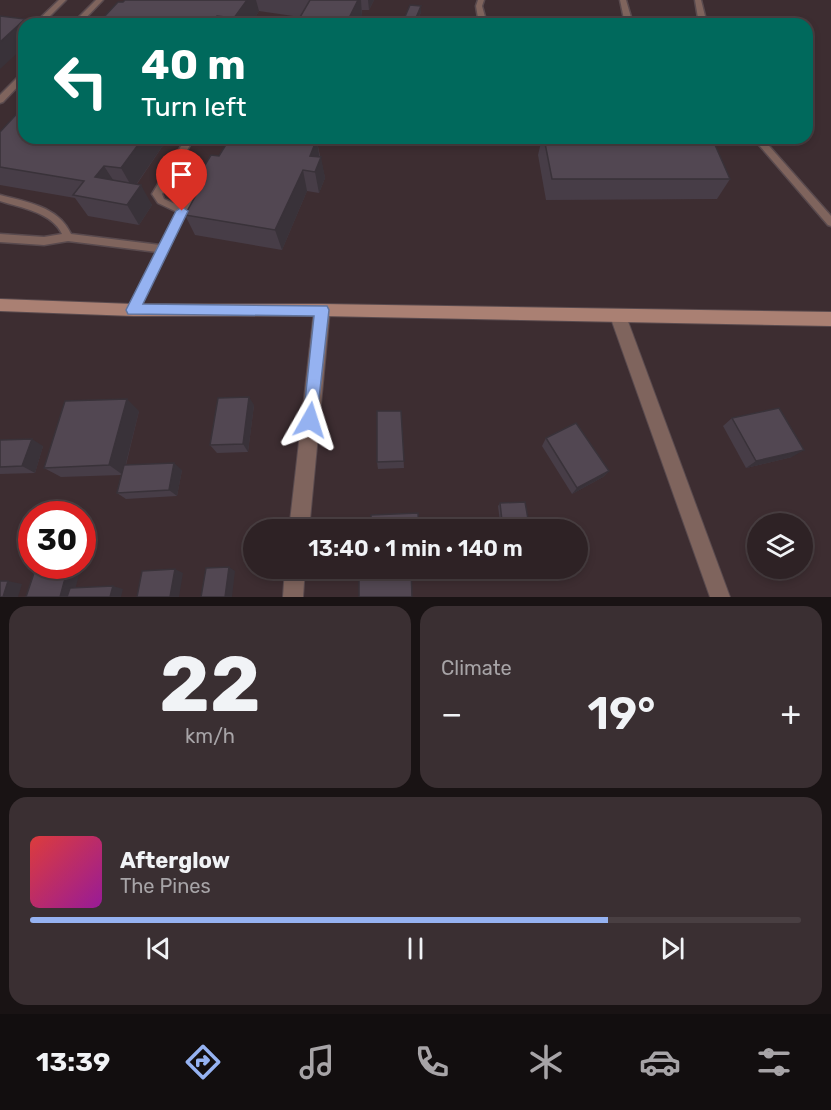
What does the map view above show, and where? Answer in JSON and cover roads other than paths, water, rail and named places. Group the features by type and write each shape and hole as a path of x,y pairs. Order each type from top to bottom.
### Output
{"street":[{"path":"0,305 133,310 322,310 831,319"},
{"path":"300,519 322,310"},
{"path":"618,315 720,597"},
{"path":"293,597 294,579"}],"lane":[{"path":"44,18 63,0"},
{"path":"82,18 100,0"},
{"path":"481,0 479,6 482,18"},
{"path":"623,0 628,18"},
{"path":"698,0 702,18"},
{"path":"0,100 18,82"},
{"path":"182,211 161,201 157,194 186,144"},
{"path":"762,144 831,222"},
{"path":"133,310 161,249 182,211 191,206 202,186"},
{"path":"0,198 52,217 65,227 68,237"},
{"path":"0,238 44,241 68,237 161,249"}]}
